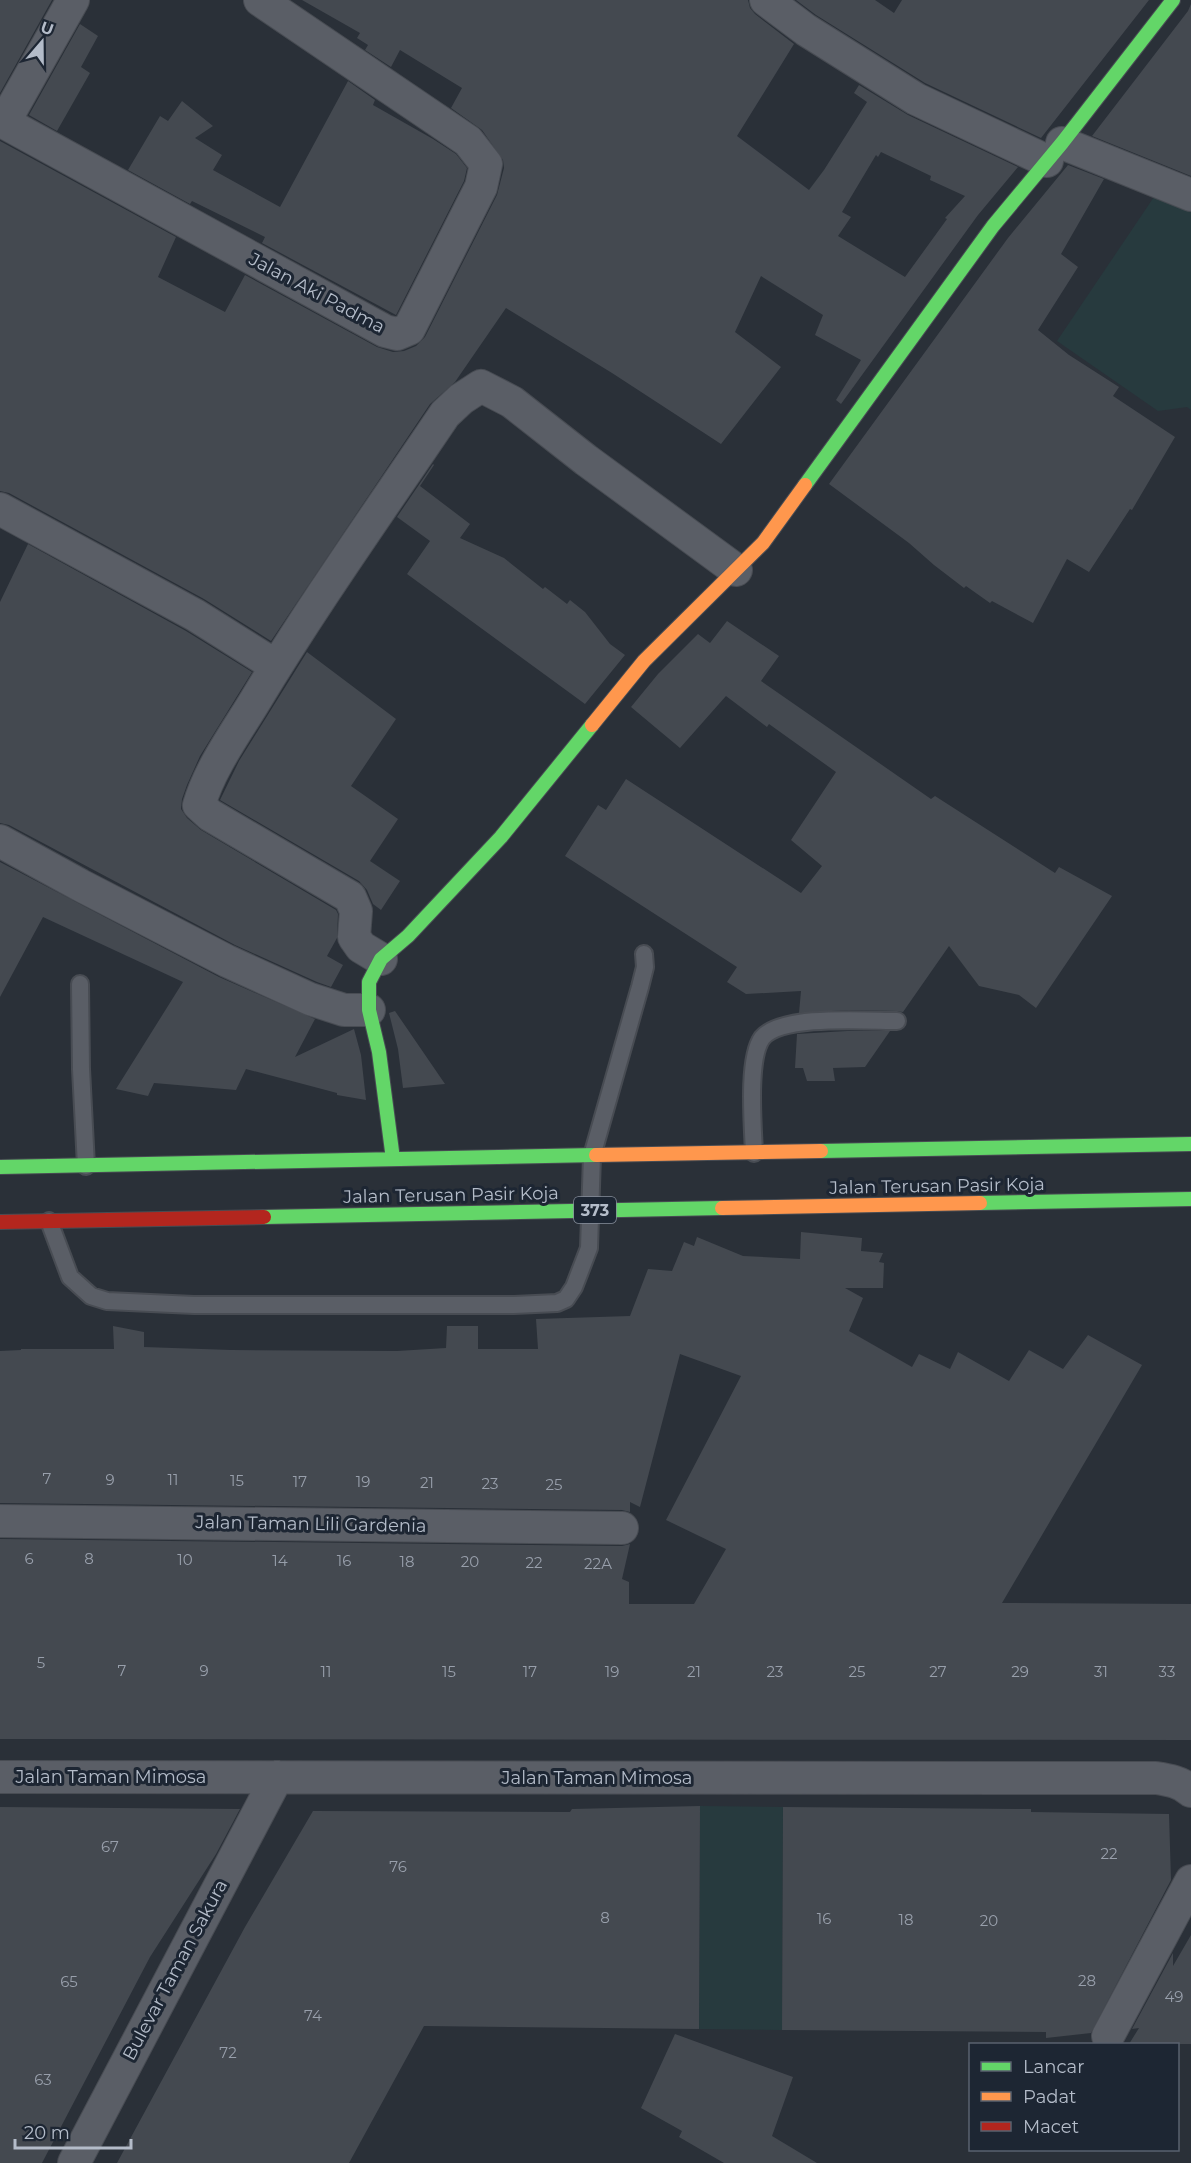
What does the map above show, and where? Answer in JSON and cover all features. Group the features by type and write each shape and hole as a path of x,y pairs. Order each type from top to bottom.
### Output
{"main road":[{"path":"393,1160 379,1052 369,1010 369,982 381,959 408,936 501,837 644,661 763,543 993,226 1173,0"},
{"name":"Jalan Terusan Pasir Koja","path":"0,1167 1191,1144"},
{"name":"Jalan Terusan Pasir Koja","path":"0,1222 1191,1199"}],"street":[{"name":"Jalan Aki Padma","path":"73,0 6,119 7,124 385,332 397,334 409,330 481,187 486,164 468,141 260,0"},
{"path":"766,0 807,30 916,99 1054,152 1191,195"},
{"path":"381,959 361,947 354,937 356,911 350,897 210,815 199,805 219,761 276,666 444,414 481,386 512,402 586,460 736,570"},
{"path":"0,509 195,615 276,666"},
{"path":"0,841 227,961 310,999 344,1010 369,1010"},
{"name":"Jalan Taman Lili Gardenia","path":"0,1521 622,1528"},
{"name":"Jalan Taman Mimosa","path":"0,1777 1156,1778 1171,1780 1186,1786 1191,1791"},
{"name":"Bulevar Taman Sakura","path":"74,2163 277,1777"},
{"path":"1108,2037 1191,1881"}],"lane":[{"path":"49,1221 70,1277 91,1296 107,1301 194,1305 558,1304 566,1299 574,1287 589,1248 592,1156 640,987 645,967 644,954"},
{"path":"80,984 81,1069 86,1166"},
{"path":"754,1153 751,1088 757,1052 762,1038 777,1028 803,1021 897,1021"}],"green space":[{"path":"1160,188 1191,204 1191,410 1187,407 1158,411 1057,341"},
{"path":"700,1806 783,1807 782,2030 699,2029"}],"building":[{"path":"0,0 52,0 0,93"},
{"path":"302,0 748,0 755,14 794,44 737,136 809,190 867,102 854,93 859,85 908,115 1018,167 978,215 841,404 836,400 861,360 815,335 823,315 761,276 735,332 781,367 721,444 506,308 455,382 430,404 271,641 204,599 9,493 0,491 0,141 176,237 158,277 225,312 245,275 377,347 393,352 404,351 416,346 425,337 497,195 504,168 503,160 482,130 451,108 462,88 400,50 391,67 365,50 368,45 357,38 360,33","holes":["881,152 931,176 930,180 965,196 945,218 947,219 905,277 838,236 851,217 842,212 876,155 878,157"]},
{"path":"796,0 875,0 894,13 902,0 1149,0 1041,138 925,83"},
{"path":"1191,4 1191,176 1092,136 1188,11"},
{"path":"80,24 98,36 81,67 90,73 57,131 29,115"},
{"path":"348,81 375,100 373,105 456,154 467,168 464,181 396,315 262,243 265,237 192,201 190,204 128,170 160,116 168,121 182,101 213,126 195,138 222,155 213,170 280,207"},
{"path":"1068,165 1104,179 1061,254 1078,267 1038,330 1069,355 1119,387 1113,396 1175,437 1132,510 1130,509 1089,572 1067,559 1033,623 992,601 990,603 966,586 964,588 909,543 829,484 1008,238"},
{"path":"433,464 420,486 470,524 460,538 504,558 543,589 545,587 567,604 570,600 585,612 610,644 625,655 585,704 407,574 430,541 397,517"},
{"path":"28,544 186,631 252,672 200,756 187,785 181,809 187,818 201,830 336,910 338,914 337,938 327,956 343,965 331,987 235,945 9,825 0,823 0,602"},
{"path":"727,621 779,656 761,681 931,799 935,796 1055,873 1059,867 1112,896 1036,1008 1019,995 979,986 949,946 903,1012 847,1010 799,1013 801,991 746,994 727,982 737,967 565,856 598,805 606,810 626,779 801,893 822,866 791,840 836,772 769,724 767,727 726,696 680,748 631,707 658,674 698,634 710,643"},
{"path":"307,652 396,719 351,786 398,819 370,861 400,881 381,910 373,904 367,890 359,881 220,800 239,761"},
{"path":"0,862 219,977 315,1019 295,1057 354,1029 361,1055 366,1100 337,1095 337,1093 246,1069 236,1090 154,1083 148,1096 116,1089 183,982 43,917 0,997"},
{"path":"395,1011 445,1084 403,1088 398,1049 389,1013"},
{"path":"890,1031 865,1067 833,1068 835,1081 807,1081 803,1068 795,1068 797,1034"},
{"path":"801,1232 862,1238 861,1251 883,1253 879,1262 884,1263 883,1288 845,1288 863,1298 849,1331 912,1367 919,1354 950,1369 958,1352 1009,1381 1029,1350 1063,1369 1088,1335 1142,1365 1002,1603 1191,1604 1191,1740 0,1739 0,1539 622,1546 630,1544 622,1579 629,1582 629,1604 694,1604 726,1549 666,1520 741,1376 680,1354 640,1507 630,1502 630,1512 622,1510 0,1503 0,1351 114,1349 113,1326 144,1332 144,1347 397,1351 446,1348 447,1326 478,1326 478,1349 538,1349 536,1319 630,1316 648,1269 672,1271 684,1242 694,1246 697,1237 743,1256 800,1259"},
{"path":"700,1806 699,2029 424,2026 349,2163 117,2163 245,1927 313,1811 570,1812 572,1809"},
{"path":"0,1807 240,1809 216,1854 150,1957 42,2163 0,2163"},
{"path":"783,1807 1031,1809 1031,1812 1169,1814 1171,1880 1091,2033 1046,2038 1046,2032 782,2030"},
{"path":"1191,1935 1191,2044 1130,2043 1139,2028 1132,2029 1173,1953 1173,1966"},
{"path":"675,2034 793,2077 772,2136 817,2163 724,2163 679,2137 682,2131 641,2108"}],"traffic: fast":[{"path":"805,485 993,226 1062,143 1173,0"},
{"path":"393,1159 379,1052 369,1010 369,982 381,959 408,936 501,837 592,725"},
{"path":"821,1151 1191,1144"},
{"path":"0,1167 596,1155"},
{"path":"980,1203 1191,1199"},
{"path":"264,1217 722,1208"}],"traffic: slow":[{"path":"592,725 644,661 763,543 805,485"},
{"path":"596,1155 821,1151"},
{"path":"722,1208 980,1203"}],"traffic: jam":[{"path":"0,1222 264,1217"}]}
